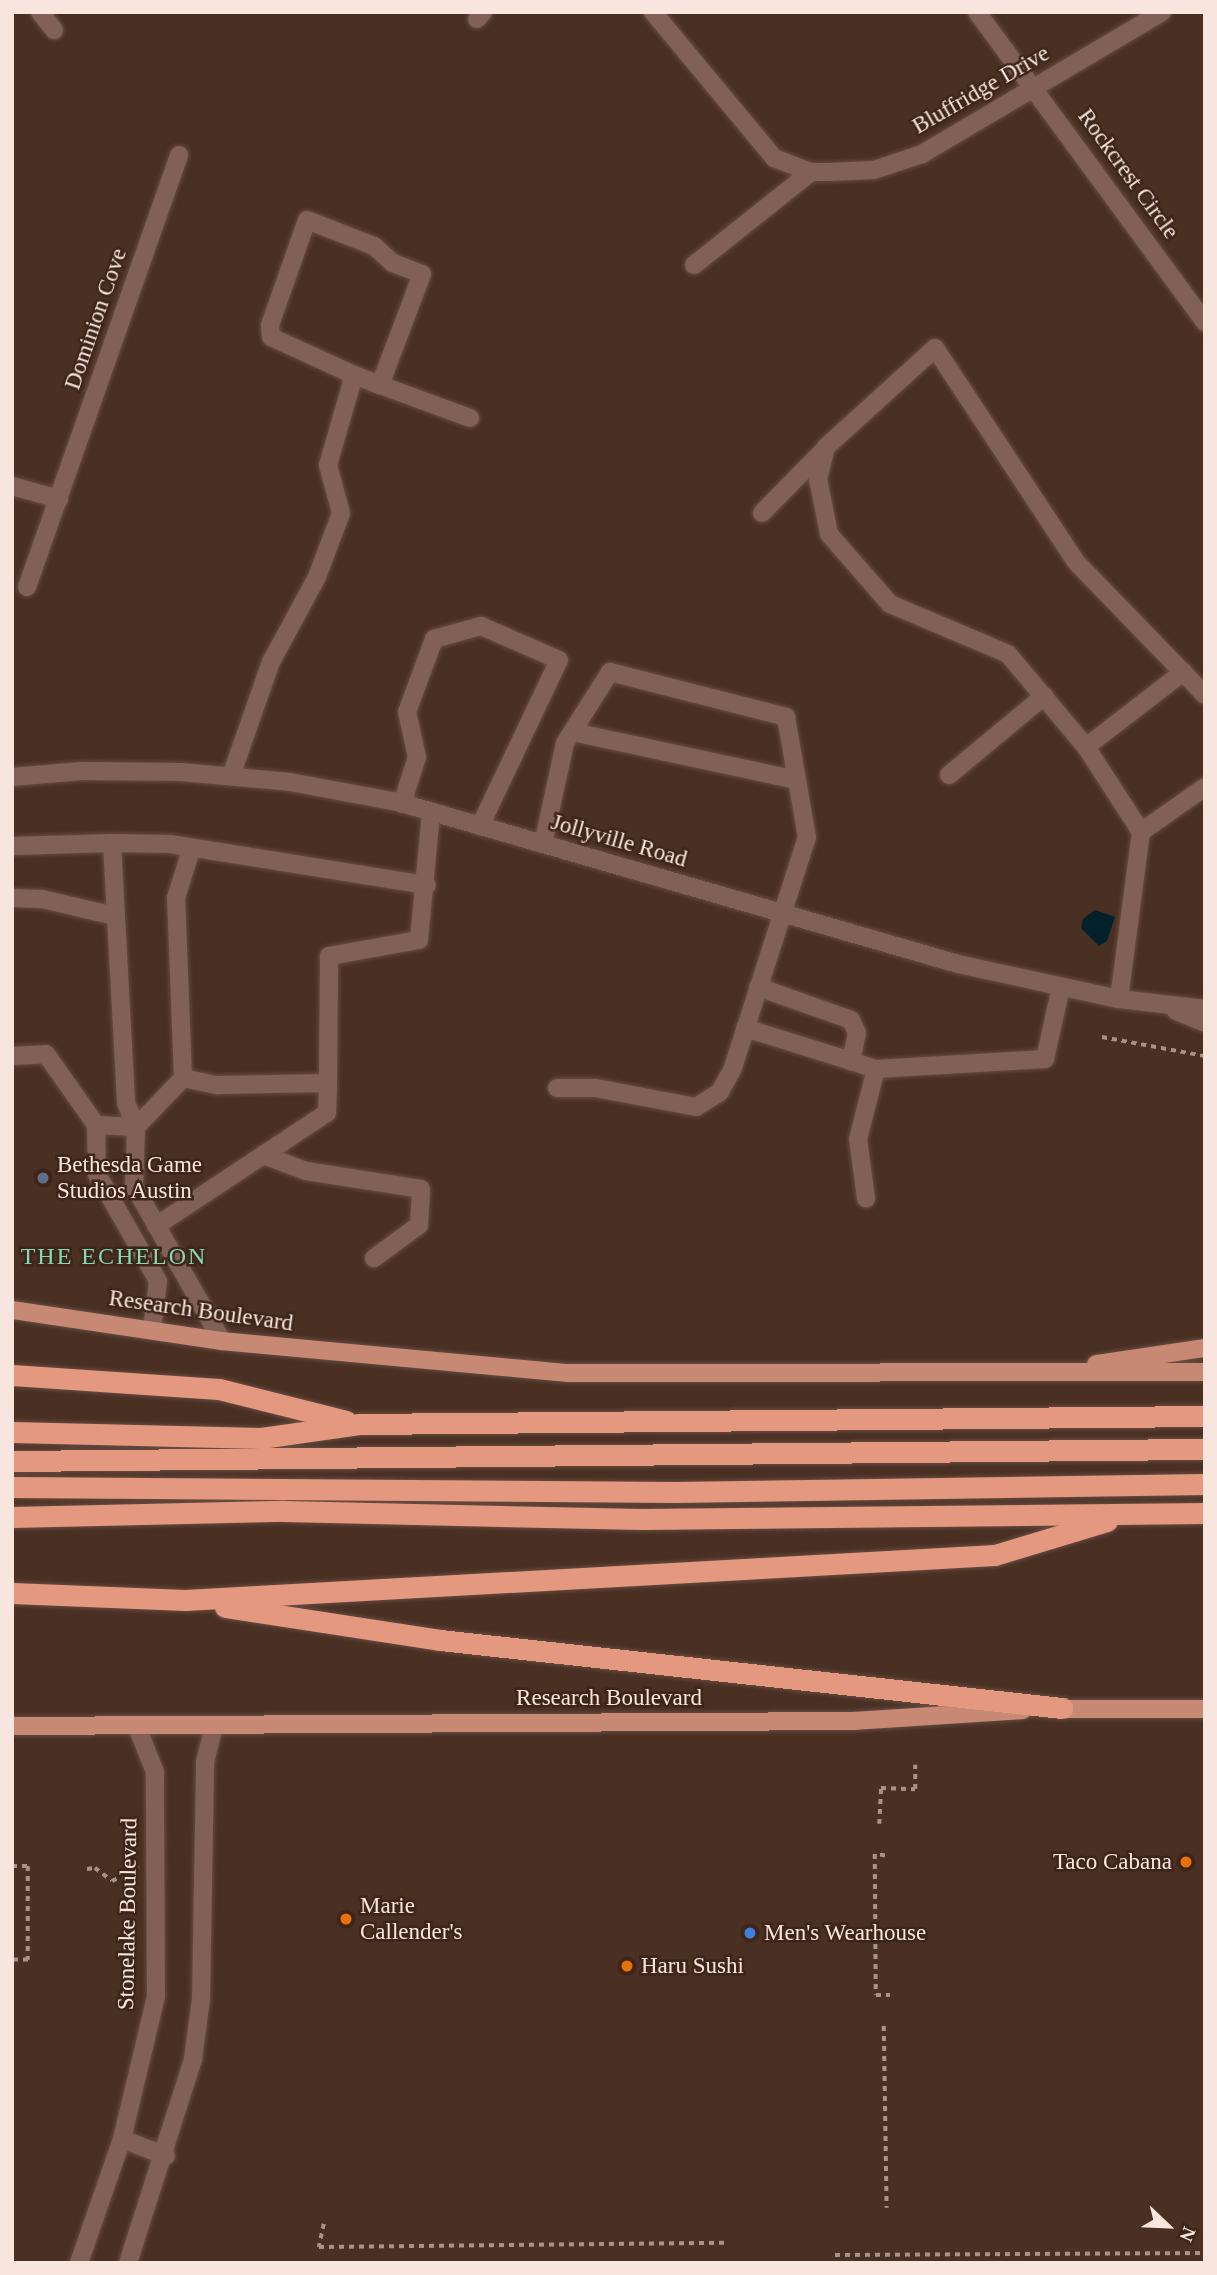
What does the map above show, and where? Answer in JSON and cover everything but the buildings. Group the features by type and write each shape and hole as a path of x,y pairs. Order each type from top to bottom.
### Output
{"highway":[{"path":"12,1375 219,1389 359,1424"},
{"path":"12,1432 261,1438 359,1424 1205,1416"},
{"path":"12,1461 1205,1449"},
{"path":"12,1487 675,1492 1205,1484"},
{"path":"12,1517 284,1511 642,1519 1205,1513"},
{"path":"12,1593 185,1600 995,1555 1132,1514"},
{"path":"185,1600 440,1640 1062,1708"}],"main road":[{"name":"Research Boulevard","path":"12,1310 222,1341 568,1373 1055,1370 1205,1372"},
{"name":"Research Boulevard","path":"1055,1370 1205,1348"},
{"name":"Research Boulevard","path":"12,1726 214,1727 854,1721 1062,1708 1205,1709"}],"street":[{"path":"40,12 54,30"},
{"path":"653,12 754,139 774,158 811,172"},
{"name":"Rockcrest Circle","path":"977,12 1205,322"},
{"name":"Bluffridge Drive","path":"811,172 874,170 922,153 1036,89 1162,12"},
{"name":"Dominion Cove","path":"27,587 179,155"},
{"path":"694,265 811,172"},
{"path":"380,385 422,274 393,263 374,246 307,220 270,325 271,337 354,375 380,385 470,418"},
{"path":"762,513 826,447 935,348 1076,562 1205,695"},
{"path":"231,776 271,662 317,578 341,513 328,464 354,375"},
{"path":"826,447 818,479 829,534 890,604 1008,654 1086,747 1141,832 1119,999"},
{"path":"12,485 60,499"},
{"path":"402,804 417,757 407,712 434,639 481,626 559,660 480,826"},
{"path":"543,844 565,743 610,672 786,717 807,837 745,1028 720,1092 696,1107 595,1088 557,1088"},
{"path":"1086,747 1183,672"},
{"path":"949,775 1044,696"},
{"path":"573,732 797,780"},
{"name":"Jollyville Road","path":"12,777 82,771 231,776 290,782 402,804 958,964 1119,999 1205,1009"},
{"path":"1141,832 1205,787"},
{"path":"156,1226 266,1156 327,1113 329,956 419,940 427,886 431,812"},
{"path":"12,846 112,843 192,847 427,886"},
{"path":"112,843 126,1103 136,1127 134,1186 222,1341"},
{"path":"96,1125 136,1127 183,1078 176,898 192,847"},
{"path":"12,898 42,899 116,916"},
{"path":"758,987 851,1020 857,1033 851,1061"},
{"path":"745,1028 876,1069 1045,1059 1050,1050 1061,987"},
{"path":"1170,1007 1205,1023"},
{"path":"12,1056 46,1054 96,1125 97,1174 158,1281 152,1330"},
{"path":"866,1198 858,1139 876,1069"},
{"path":"183,1078 217,1084 328,1083"},
{"path":"266,1156 306,1171 421,1189 419,1225 373,1258"},
{"name":"Stonelake Boulevard","path":"79,2263 122,2139 156,1996 155,1772 137,1727"},
{"path":"128,2263 166,2156 193,2059 201,2000 205,1762 214,1727"},
{"path":"122,2139 166,2156"}],"path":[{"path":"1102,1037 1205,1056"},
{"path":"879,1824 881,1788 915,1789 915,1765"},
{"path":"885,1856 875,1854 876,1995 890,1995"},
{"path":"12,1866 27,1866 28,1920 28,1960 12,1960"},
{"path":"87,1869 95,1868 112,1881 142,1868"},
{"path":"884,2026 887,2208"},
{"path":"324,2224 319,2247 724,2243"},
{"path":"835,2255 1205,2253"}],"water":[{"path":"1095,910 1115,917 1107,941 1099,946 1081,928 1083,919"}],"place":[{"name":"Bethesda Game Studios Austin","path":"43,1178"},
{"name":"Taco Cabana","path":"1186,1862"},
{"name":"Marie Callender's","path":"346,1919"},
{"name":"Men's Wearhouse","path":"750,1933"},
{"name":"Haru Sushi","path":"627,1966"}],"district":[{"name":"THE ECHELON","path":"114,1257"}]}
